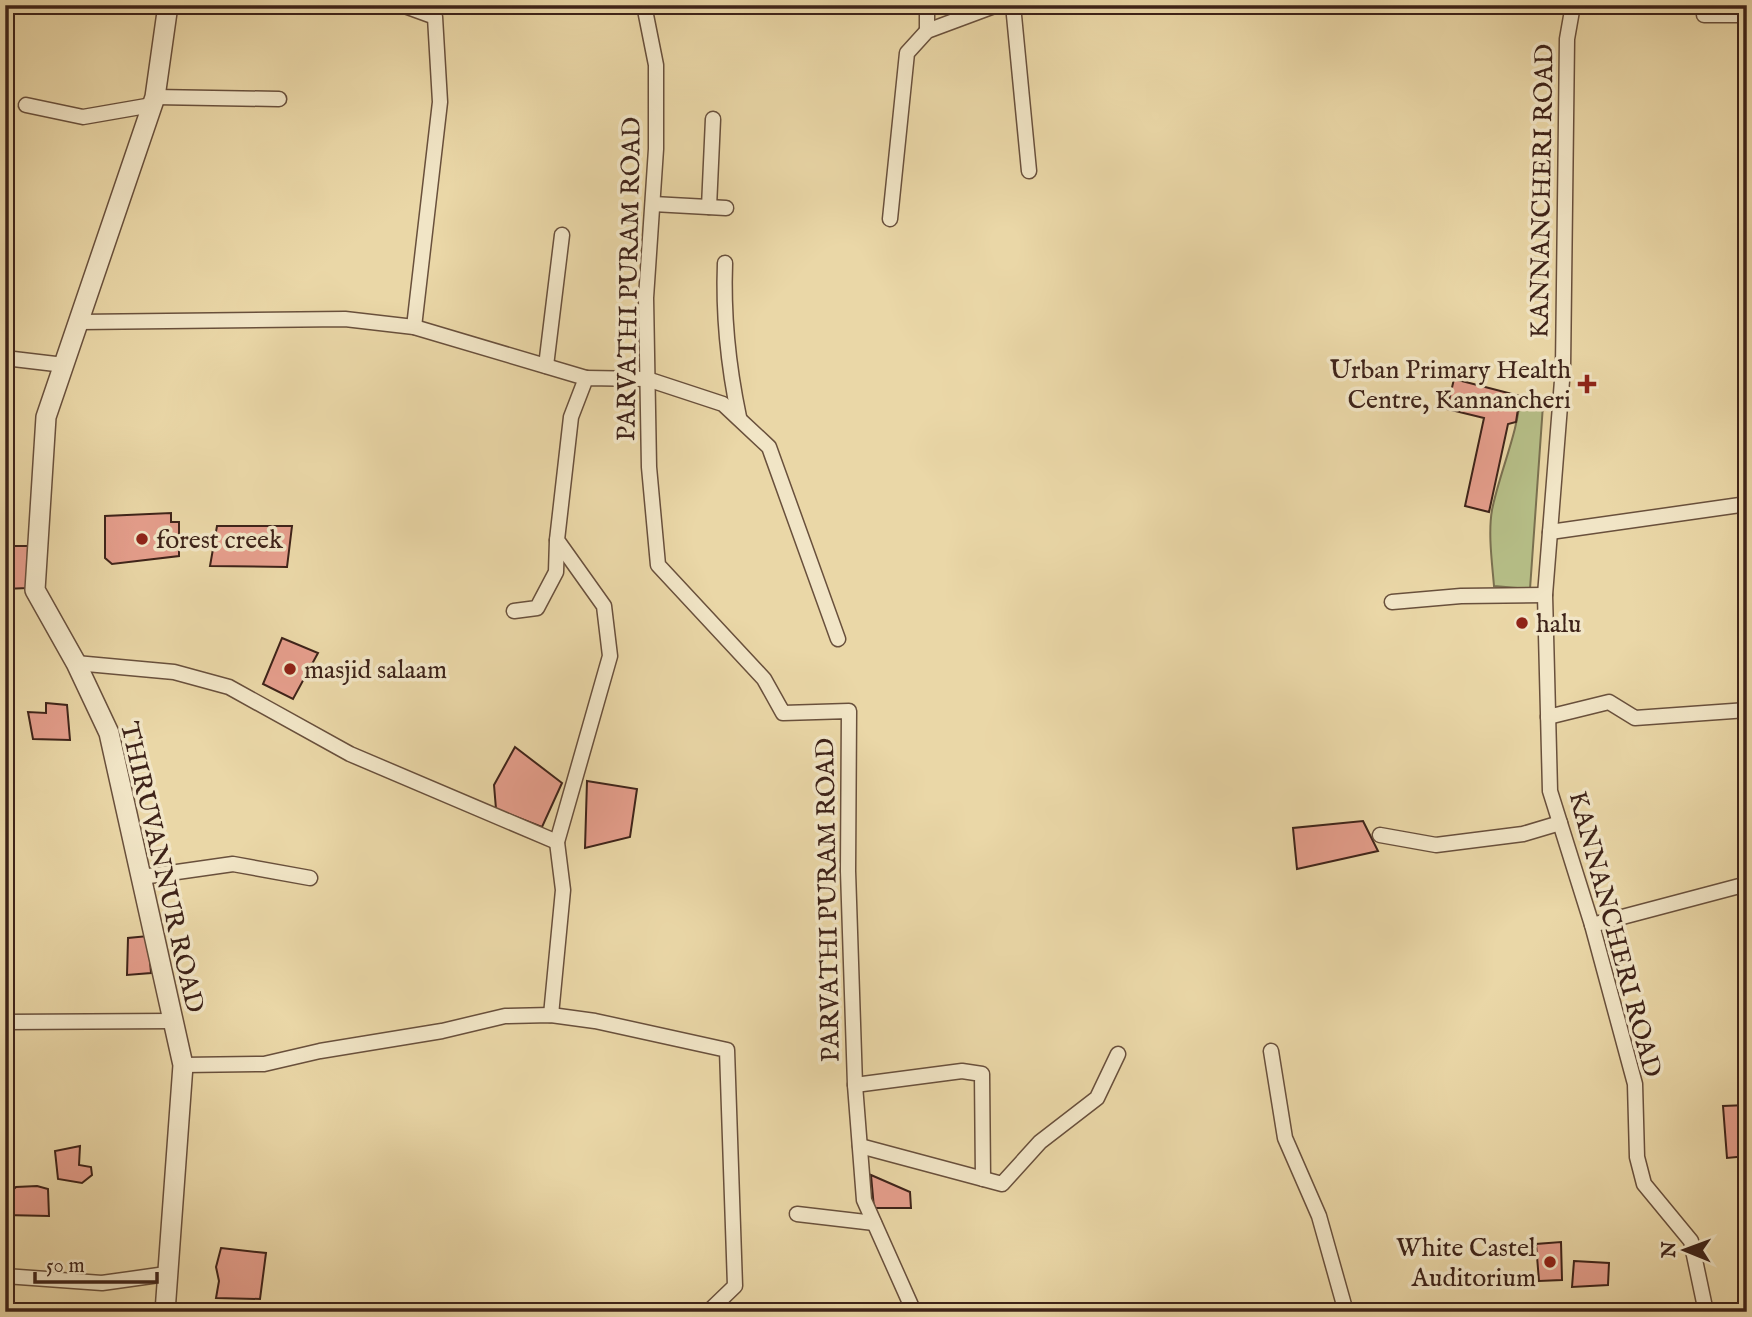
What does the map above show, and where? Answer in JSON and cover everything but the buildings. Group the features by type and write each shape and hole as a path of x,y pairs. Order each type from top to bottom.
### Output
{"street":[{"name":"THIRUVANNUR ROAD","path":"165,1312 183,1065 109,733 76,663 35,590 46,417 154,101 168,5"},
{"path":"402,5 436,17 440,102 414,327"},
{"name":"PARVATHI PURAM ROAD","path":"644,5 656,65 656,149 646,298 649,467 659,565 764,679 783,713 849,711 848,871 855,1085 864,1199 914,1312"},
{"path":"927,5 927,31"},
{"path":"890,219 907,53 927,31 997,5"},
{"path":"1013,5 1029,171"},
{"name":"KANNANCHERI ROAD","path":"1573,5 1567,39 1563,368 1545,595 1550,791 1592,925 1635,1084 1637,1157 1644,1184 1691,1241 1706,1312"},
{"path":"1704,15 1747,15"},
{"path":"26,105 83,117 154,101 279,99"},
{"path":"709,207 713,119"},
{"path":"653,204 726,208"},
{"path":"547,366 562,235"},
{"path":"725,262 724,308 739,417"},
{"path":"79,322 345,318 414,327 586,378 647,379 723,404 769,447 838,639"},
{"path":"5,358 64,365"},
{"path":"514,611 537,608 556,572 571,417 586,378"},
{"path":"1550,533 1747,504"},
{"path":"551,1015 563,890 557,842 610,656 604,606 557,540"},
{"path":"1392,602 1461,596 1545,595"},
{"path":"76,663 174,672 229,687 350,754 557,842"},
{"path":"1548,716 1609,702 1635,718 1747,710"},
{"path":"1380,835 1436,845 1523,834 1560,823"},
{"path":"142,877 233,864 310,878"},
{"path":"1592,925 1747,884"},
{"path":"183,1065 264,1064 505,1016 551,1015 595,1021 727,1050 735,1286 708,1312"},
{"path":"5,1022 173,1021"},
{"path":"1271,1051 1285,1138 1319,1216 1346,1312"},
{"path":"860,1146 1002,1184 1040,1142 1097,1098 1118,1054"},
{"path":"855,1085 962,1071 982,1074 983,1179"},
{"path":"797,1214 874,1223"},
{"path":"5,1276 102,1283 166,1274"}],"green space":[{"path":"1520,396 1543,405 1530,589 1494,586 1491,548 1492,510 1516,423"}],"place":[{"name":"Urban Primary Health Centre, Kannancheri","path":"1587,384"},
{"name":"forest creek","path":"142,539"},
{"name":"halu","path":"1522,623"},
{"name":"masjid salaam","path":"290,669"},
{"name":"White Castel Auditorium","path":"1550,1262"}]}
